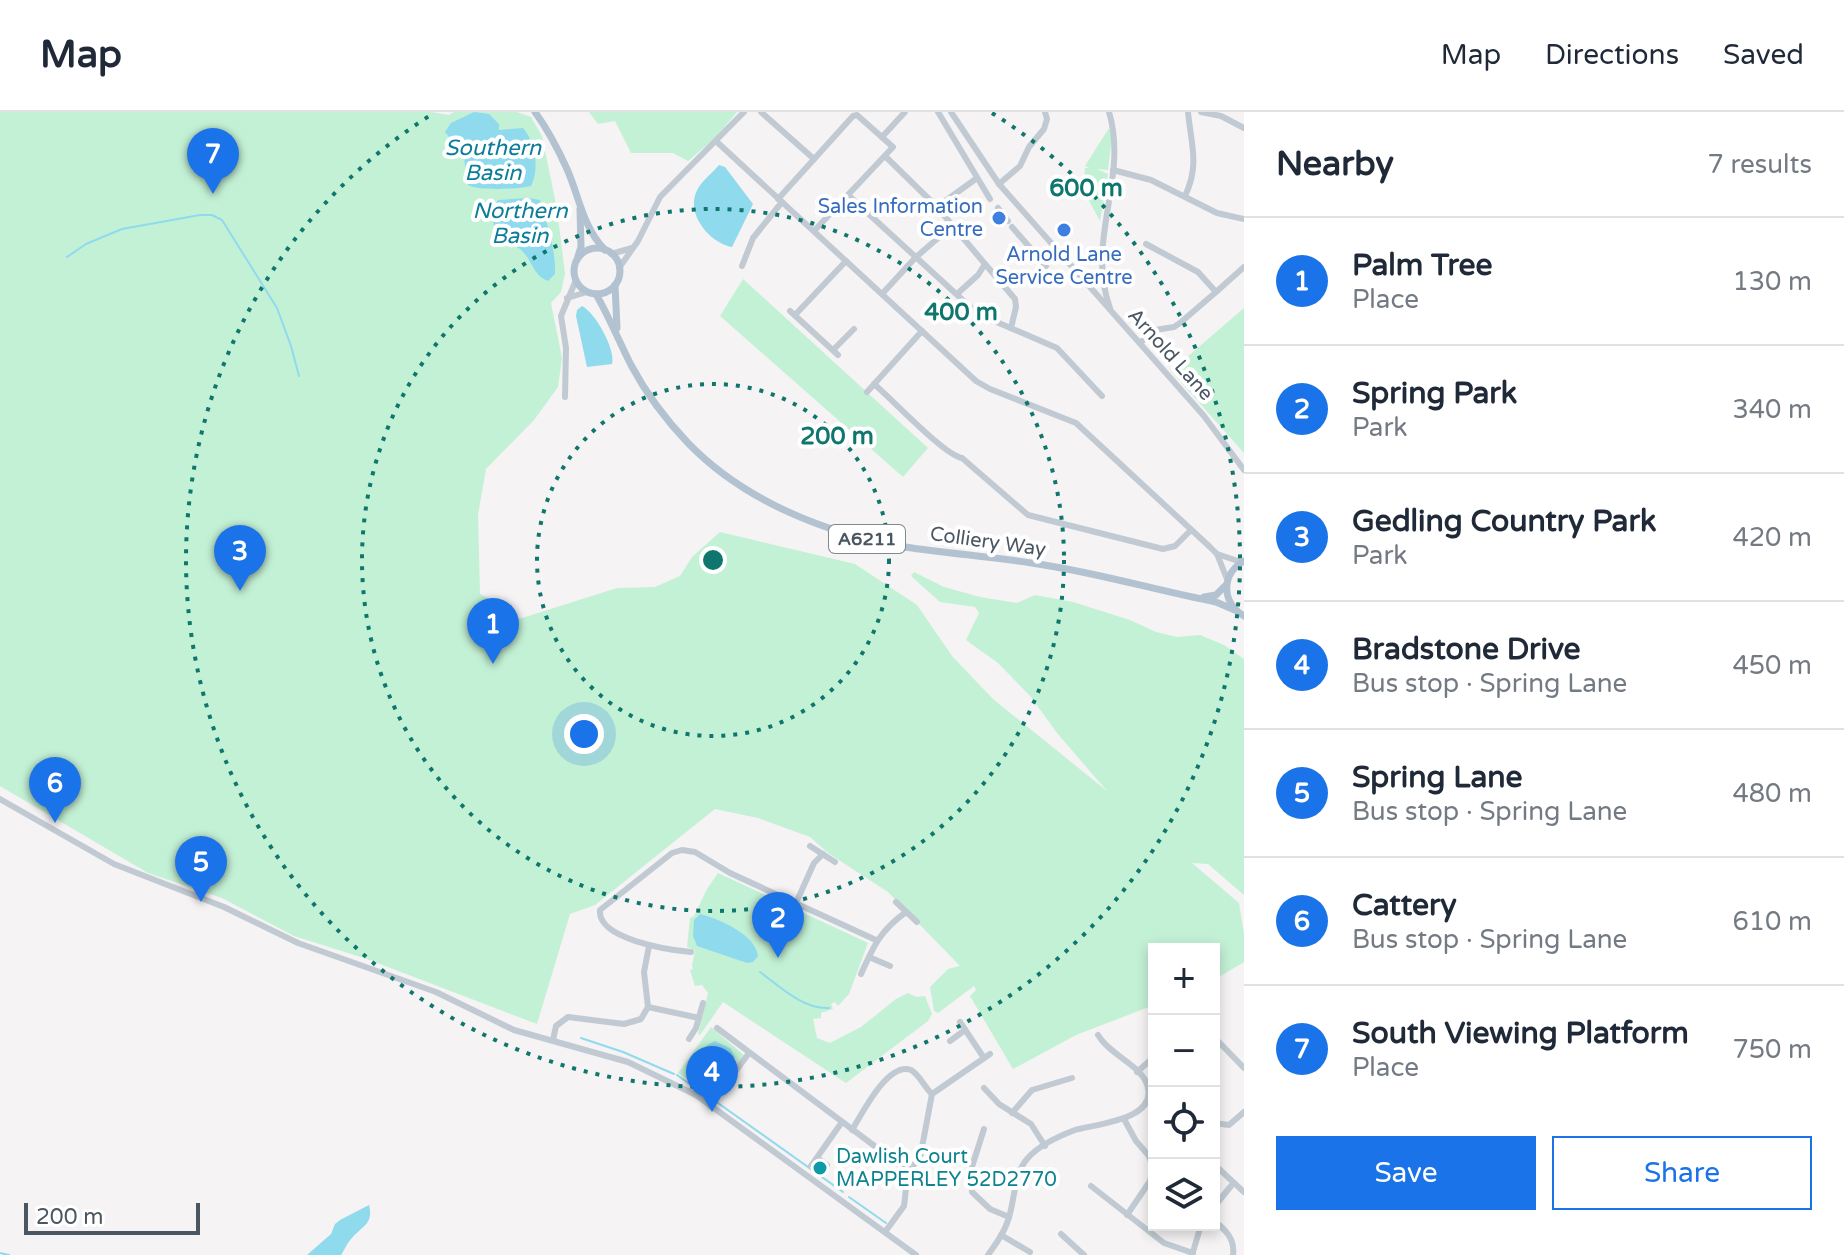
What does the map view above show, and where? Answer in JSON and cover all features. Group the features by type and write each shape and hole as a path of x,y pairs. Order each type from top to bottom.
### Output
{"main road":[{"path":"535,112 568,170 594,238 619,268 615,285 605,292 591,293 576,280 576,261 581,247 580,207"},
{"path":"576,261 587,251 608,252"},
{"name":"Colliery Way","path":"615,285 619,338"},
{"name":"Colliery Way","path":"591,293 650,395 690,445 732,480 790,512 860,537 905,547 1072,570 1226,605 1240,613"},
{"path":"1194,598 1216,595 1242,561"},
{"path":"1227,582 1227,597 1240,613"}],"street":[{"path":"619,268 660,197 744,112"},
{"path":"761,112 814,159"},
{"path":"882,137 905,112"},
{"path":"938,112 990,199"},
{"name":"Arnold Lane","path":"951,112 999,184 1204,416 1244,470"},
{"path":"999,184 1020,166 1029,147 1044,129 1047,119 1045,112"},
{"path":"1109,112 1115,132 1101,275 1112,312"},
{"path":"1185,196 1195,163 1188,112"},
{"path":"1201,112 1221,116 1244,128"},
{"path":"742,266 753,238 780,200 858,114 893,147 814,231"},
{"path":"717,142 981,384 1076,423 1217,554 1242,561"},
{"path":"885,156 937,207 1015,299 1011,328"},
{"path":"1113,170 1151,180 1217,213 1244,219"},
{"path":"937,207 977,178"},
{"path":"848,195 978,314 1057,348 1102,396"},
{"path":"1008,221 1016,204"},
{"path":"998,208 1046,266"},
{"path":"882,294 915,258 953,225"},
{"path":"1146,244 1198,272 1216,292"},
{"path":"1039,257 1052,245"},
{"path":"608,252 632,248"},
{"path":"846,261 793,313 836,352 854,329"},
{"path":"957,294 985,264"},
{"path":"1140,343 1155,330 1180,323 1244,267"},
{"path":"1085,283 1101,275"},
{"path":"565,397 566,348 561,316 576,280"},
{"path":"567,298 591,293"},
{"path":"867,392 922,331"},
{"path":"874,384 933,440 952,456 962,458 1028,515 1163,549 1175,546 1191,530"},
{"path":"1217,554 1227,582"},
{"path":"0,799 116,865 224,907 298,943 436,992 514,1030 628,1062 696,1095 916,1255"},
{"path":"810,846 835,862"},
{"path":"691,952 649,946 611,931 602,924 600,910 672,853 682,850 695,852 720,868 876,940"},
{"path":"796,903 814,863 823,854"},
{"path":"896,902 917,922"},
{"path":"861,974 876,940 889,924 906,912"},
{"path":"681,951 684,940"},
{"path":"553,1040 556,1026 568,1017 631,1024 641,1019 648,1007 644,972 649,946"},
{"path":"869,957 890,966"},
{"path":"689,1039 703,1003"},
{"path":"648,1007 699,1018"},
{"path":"885,1232 904,1206 908,1171 920,1158 932,1094 987,1056 960,1022"},
{"path":"717,1028 908,1171"},
{"path":"950,1041 965,1030"},
{"path":"988,1255 1009,1217 1024,1163 1045,1146 1074,1131 1124,1119 1141,1108 1146,1100 1147,1084 1137,1072 1102,1048 1098,1035"},
{"path":"1220,1044 1240,1068"},
{"path":"710,1106 749,1053"},
{"path":"1137,1072 1148,1062"},
{"path":"852,1130 870,1100 894,1072 914,1072 932,1094"},
{"path":"1012,1113 1028,1093 1066,1077"},
{"path":"984,1088 993,1099 1031,1124 1045,1146"},
{"path":"993,1099 999,1092"},
{"path":"1220,1124 1229,1125 1244,1112"},
{"path":"1124,1119 1133,1138 1150,1159"},
{"path":"811,1166 842,1122"},
{"path":"984,1133 970,1173 972,1192 990,1209 1009,1217"},
{"path":"817,1158 827,1165"},
{"path":"1220,1170 1244,1192"},
{"path":"1127,1215 1148,1184"},
{"path":"1220,1200 1231,1186"},
{"path":"1097,1187 1164,1243 1192,1254 1199,1231"},
{"path":"1220,1226 1229,1234 1234,1247 1233,1255"},
{"path":"1001,1235 1020,1251 1030,1252"},
{"path":"1066,1235 1084,1255"}],"green space":[{"path":"0,112 431,112 449,115 454,112 517,112 531,117 542,136 557,209 565,274 561,292 551,303 562,358 558,387 534,420 486,469 478,515 480,594 490,599 503,624 617,588 655,587 680,576 692,557 720,532 855,564 917,605 952,656 993,699 1107,791 1057,733 1031,697 998,663 966,640 979,613 975,607 940,602 911,576 914,572 944,587 980,597 1017,603 1035,595 1073,602 1130,620 1156,632 1177,637 1200,635 1224,645 1244,659 1244,895 1208,864 1192,863 1239,903 1244,962 1220,976 1220,943 1148,943 1148,1007 1076,1035 1013,1069 970,996 976,990 974,986 938,1013 934,1011 930,987 948,969 960,966 888,892 828,853 810,837 758,818 715,809 595,905 570,914 537,1024 367,959 294,936 222,898 148,873 0,786"},
{"path":"589,112 737,112 715,138 688,161 673,153 631,153 615,121 598,124"},
{"path":"1109,128 1112,137 1108,170 1097,169 1108,174 1100,221 1087,197 1101,196 1083,194 1085,168 1089,168 1085,166"},
{"path":"743,279 928,448 903,477 720,316"},
{"path":"1244,308 1244,453 1171,371"},
{"path":"718,873 868,943 849,994 838,1006 835,1002 831,1004 833,1009 821,1013 821,1018 813,1019 817,1038 830,1043 861,1027 908,993 925,996 932,1014 928,1021 846,1083 723,1002 698,1034 708,993 702,985 695,986 690,970 693,969 695,950 687,947 690,918"},
{"path":"711,1027 745,1056 715,1097 678,1073"}],"water":[{"name":"Southern Basin","path":"474,112 489,114 499,124 499,130 523,128 531,140 535,156 531,186 489,189 468,185 462,145 455,144 445,132 451,123"},
{"path":"719,165 725,167 753,204 732,247 705,230 694,209 697,190"},
{"name":"Northern Basin","path":"498,200 540,200 550,237 555,274 548,281 537,273 522,251 499,236 494,226 493,209"},
{"path":"582,306 603,332 611,350 612,364 587,367 576,316"},
{"path":"700,914 743,934 758,956 747,963 697,946 693,936 694,920"},
{"path":"715,1041 730,1048 735,1057 725,1072 709,1075 700,1072 699,1062 704,1049"},
{"path":"369,1205 368,1221 341,1255 307,1255 331,1234 335,1224"}],"waterway":[{"path":"67,257 86,244 122,229 200,215 212,215 222,220 277,308 299,376"},
{"path":"760,972 801,1001 829,1008"},
{"path":"581,1038 674,1074"},
{"path":"677,1075 711,1099"},
{"path":"718,1103 843,1192"},
{"path":"849,1197 886,1223"},
{"path":"0,1253 9,1255"}],"place":[{"name":"South Viewing Platform","path":"213,194"},
{"name":"Sales Information Centre","path":"999,218"},
{"name":"Arnold Lane Service Centre","path":"1064,230"},
{"name":"Gedling Country Park","path":"240,591"},
{"name":"Palm Tree","path":"493,664"},
{"name":"Cattery","path":"55,823"},
{"name":"Spring Lane","path":"201,902"},
{"name":"Spring Park","path":"778,958"},
{"name":"Bradstone Drive","path":"712,1112"},
{"name":"Dawlish Court MAPPERLEY 52D2770","path":"820,1168"}]}
